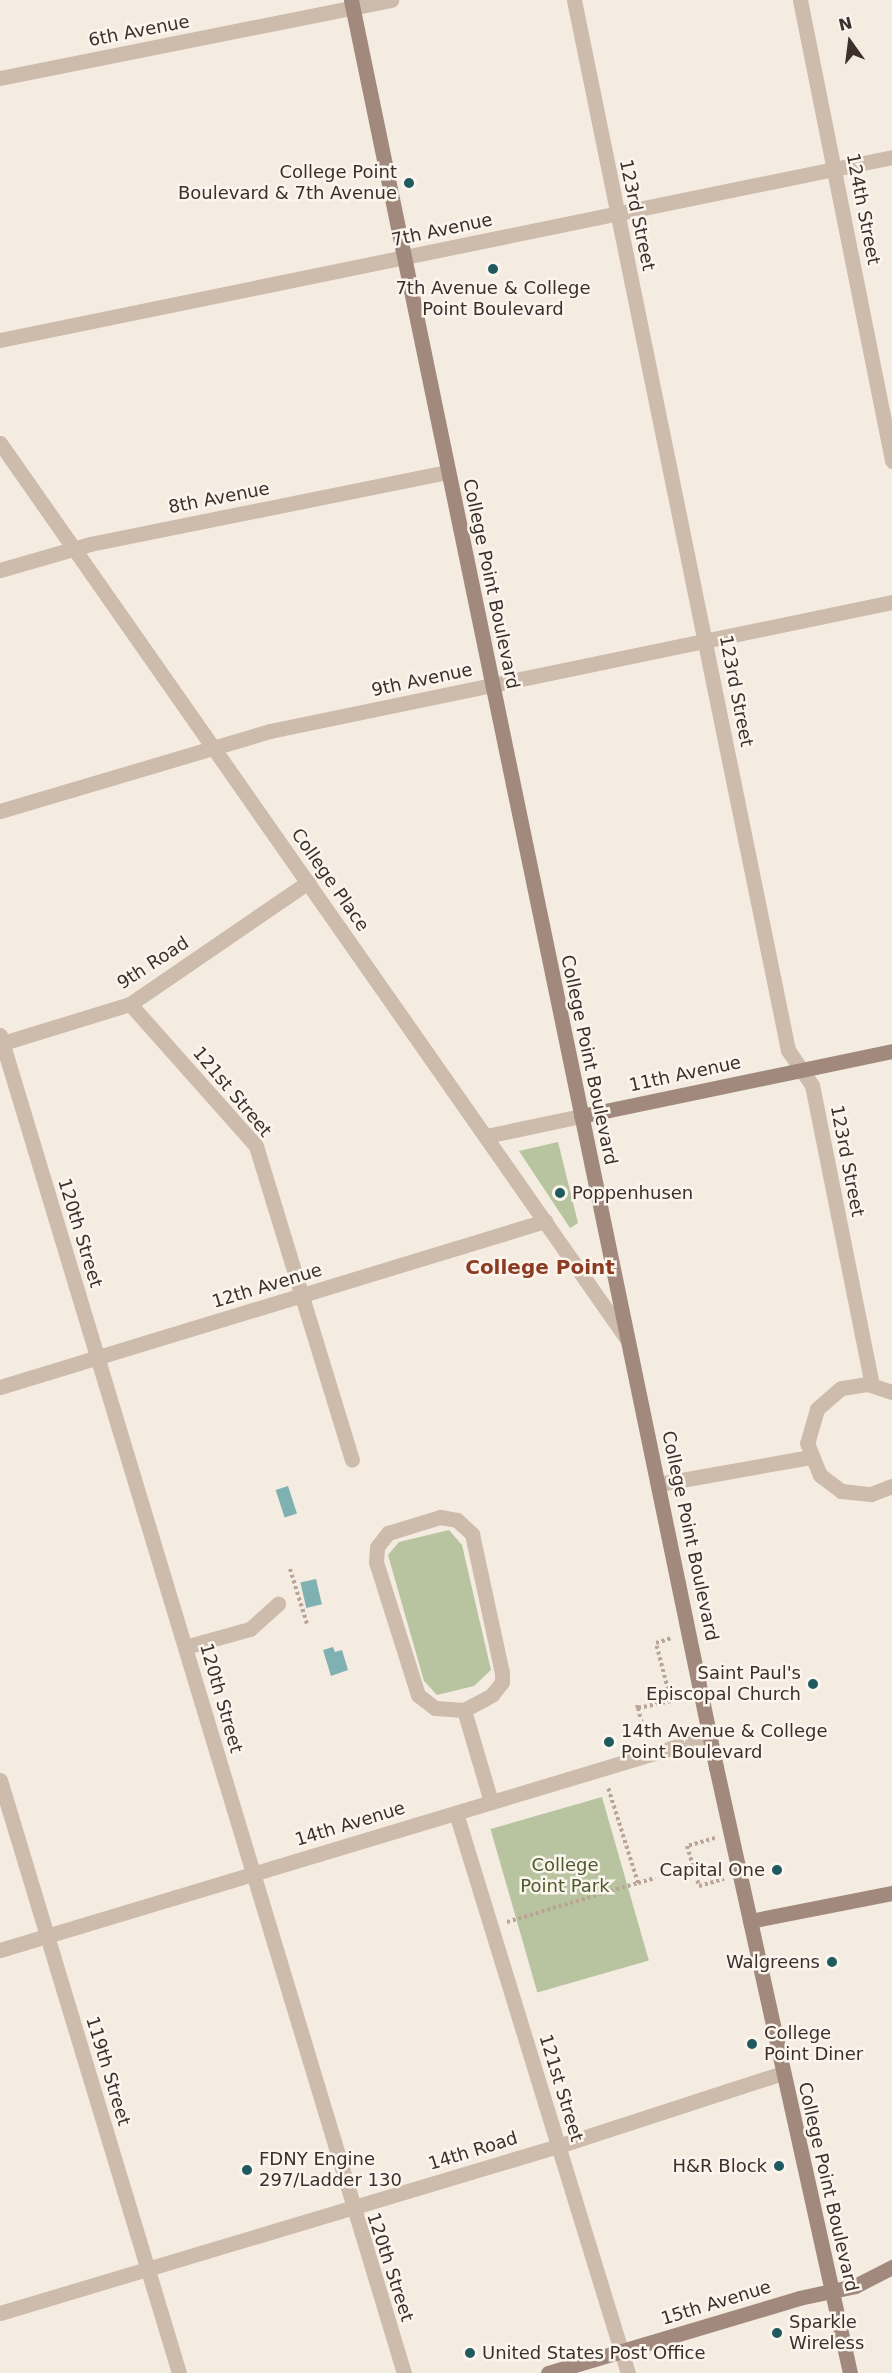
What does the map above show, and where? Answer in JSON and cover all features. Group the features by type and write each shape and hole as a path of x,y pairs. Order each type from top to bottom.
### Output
{"street":[{"name":"6th Avenue","path":"0,78 352,4 391,0"},
{"name":"123rd Street","path":"574,0 788,1050 812,1085 872,1384"},
{"name":"124th Street","path":"800,0 892,461"},
{"name":"College Point Boulevard","path":"352,4 627,1339 750,1921 850,2373"},
{"name":"7th Avenue","path":"0,340 892,157"},
{"name":"College Place","path":"0,443 627,1339"},
{"name":"8th Avenue","path":"0,570 73,548 448,472"},
{"name":"9th Avenue","path":"0,811 270,731 892,602"},
{"name":"9th Road","path":"1,1039 130,1004 308,882"},
{"name":"121st Street","path":"130,1004 256,1146 352,1460"},
{"name":"120th Street","path":"1,1039 352,2209 404,2373"},
{"name":"11th Avenue","path":"486,1136 892,1052"},
{"name":"12th Avenue","path":"0,1387 302,1297 545,1221"},
{"path":"892,1392 872,1384 841,1388 820,1403 808,1428 811,1457 820,1475 841,1491 871,1494 892,1486"},
{"path":"659,1484 811,1457"},
{"path":"440,1518 456,1520 472,1534 502,1673 502,1682 492,1695 464,1710 435,1708 418,1695 376,1562 377,1547 388,1533 440,1518"},
{"path":"185,1647 250,1629 278,1604"},
{"path":"464,1710 491,1802"},
{"name":"14th Avenue","path":"0,1950 711,1736"},
{"name":"119th Street","path":"0,1780 150,2269 178,2373"},
{"name":"121st Street","path":"456,1813 628,2373"},
{"path":"750,1921 892,1893"},
{"name":"14th Road","path":"0,2313 558,2146 783,2073"},
{"name":"15th Avenue","path":"548,2373 855,2286 892,2266"}],"path":[{"path":"290,1569 307,1624"},
{"path":"646,1734 638,1706 671,1701 656,1643 671,1638"},
{"path":"608,1787 638,1883"},
{"path":"711,1839 687,1846 699,1886 719,1881"},
{"path":"675,1871 693,1866"},
{"path":"507,1923 655,1878"}],"green space":[{"path":"558,1142 578,1223 570,1228 519,1151"},
{"path":"449,1530 462,1545 491,1670 474,1686 437,1695 424,1681 388,1555 399,1542"},
{"name":"College Point Park","path":"602,1797 649,1960 537,1992 490,1829"}],"water":[{"path":"288,1486 297,1514 285,1518 276,1490"},
{"path":"316,1579 322,1604 306,1608 300,1583"},
{"path":"333,1647 335,1652 342,1650 348,1670 331,1676 323,1650"}],"place":[{"name":"College Point Boulevard & 7th Avenue","path":"409,183"},
{"name":"7th Avenue & College Point Boulevard","path":"493,269"},
{"name":"Poppenhusen","path":"560,1193"},
{"name":"Saint Paul's Episcopal Church","path":"813,1684"},
{"name":"14th Avenue & College Point Boulevard","path":"609,1742"},
{"name":"Capital One","path":"777,1870"},
{"name":"Walgreens","path":"832,1962"},
{"name":"College Point Diner","path":"752,2044"},
{"name":"H&R Block","path":"779,2166"},
{"name":"FDNY Engine 297/Ladder 130","path":"247,2170"},
{"name":"Sparkle Wireless","path":"777,2333"},
{"name":"United States Post Office","path":"470,2353"}],"district":[{"name":"College Point","path":"540,1267"}]}
